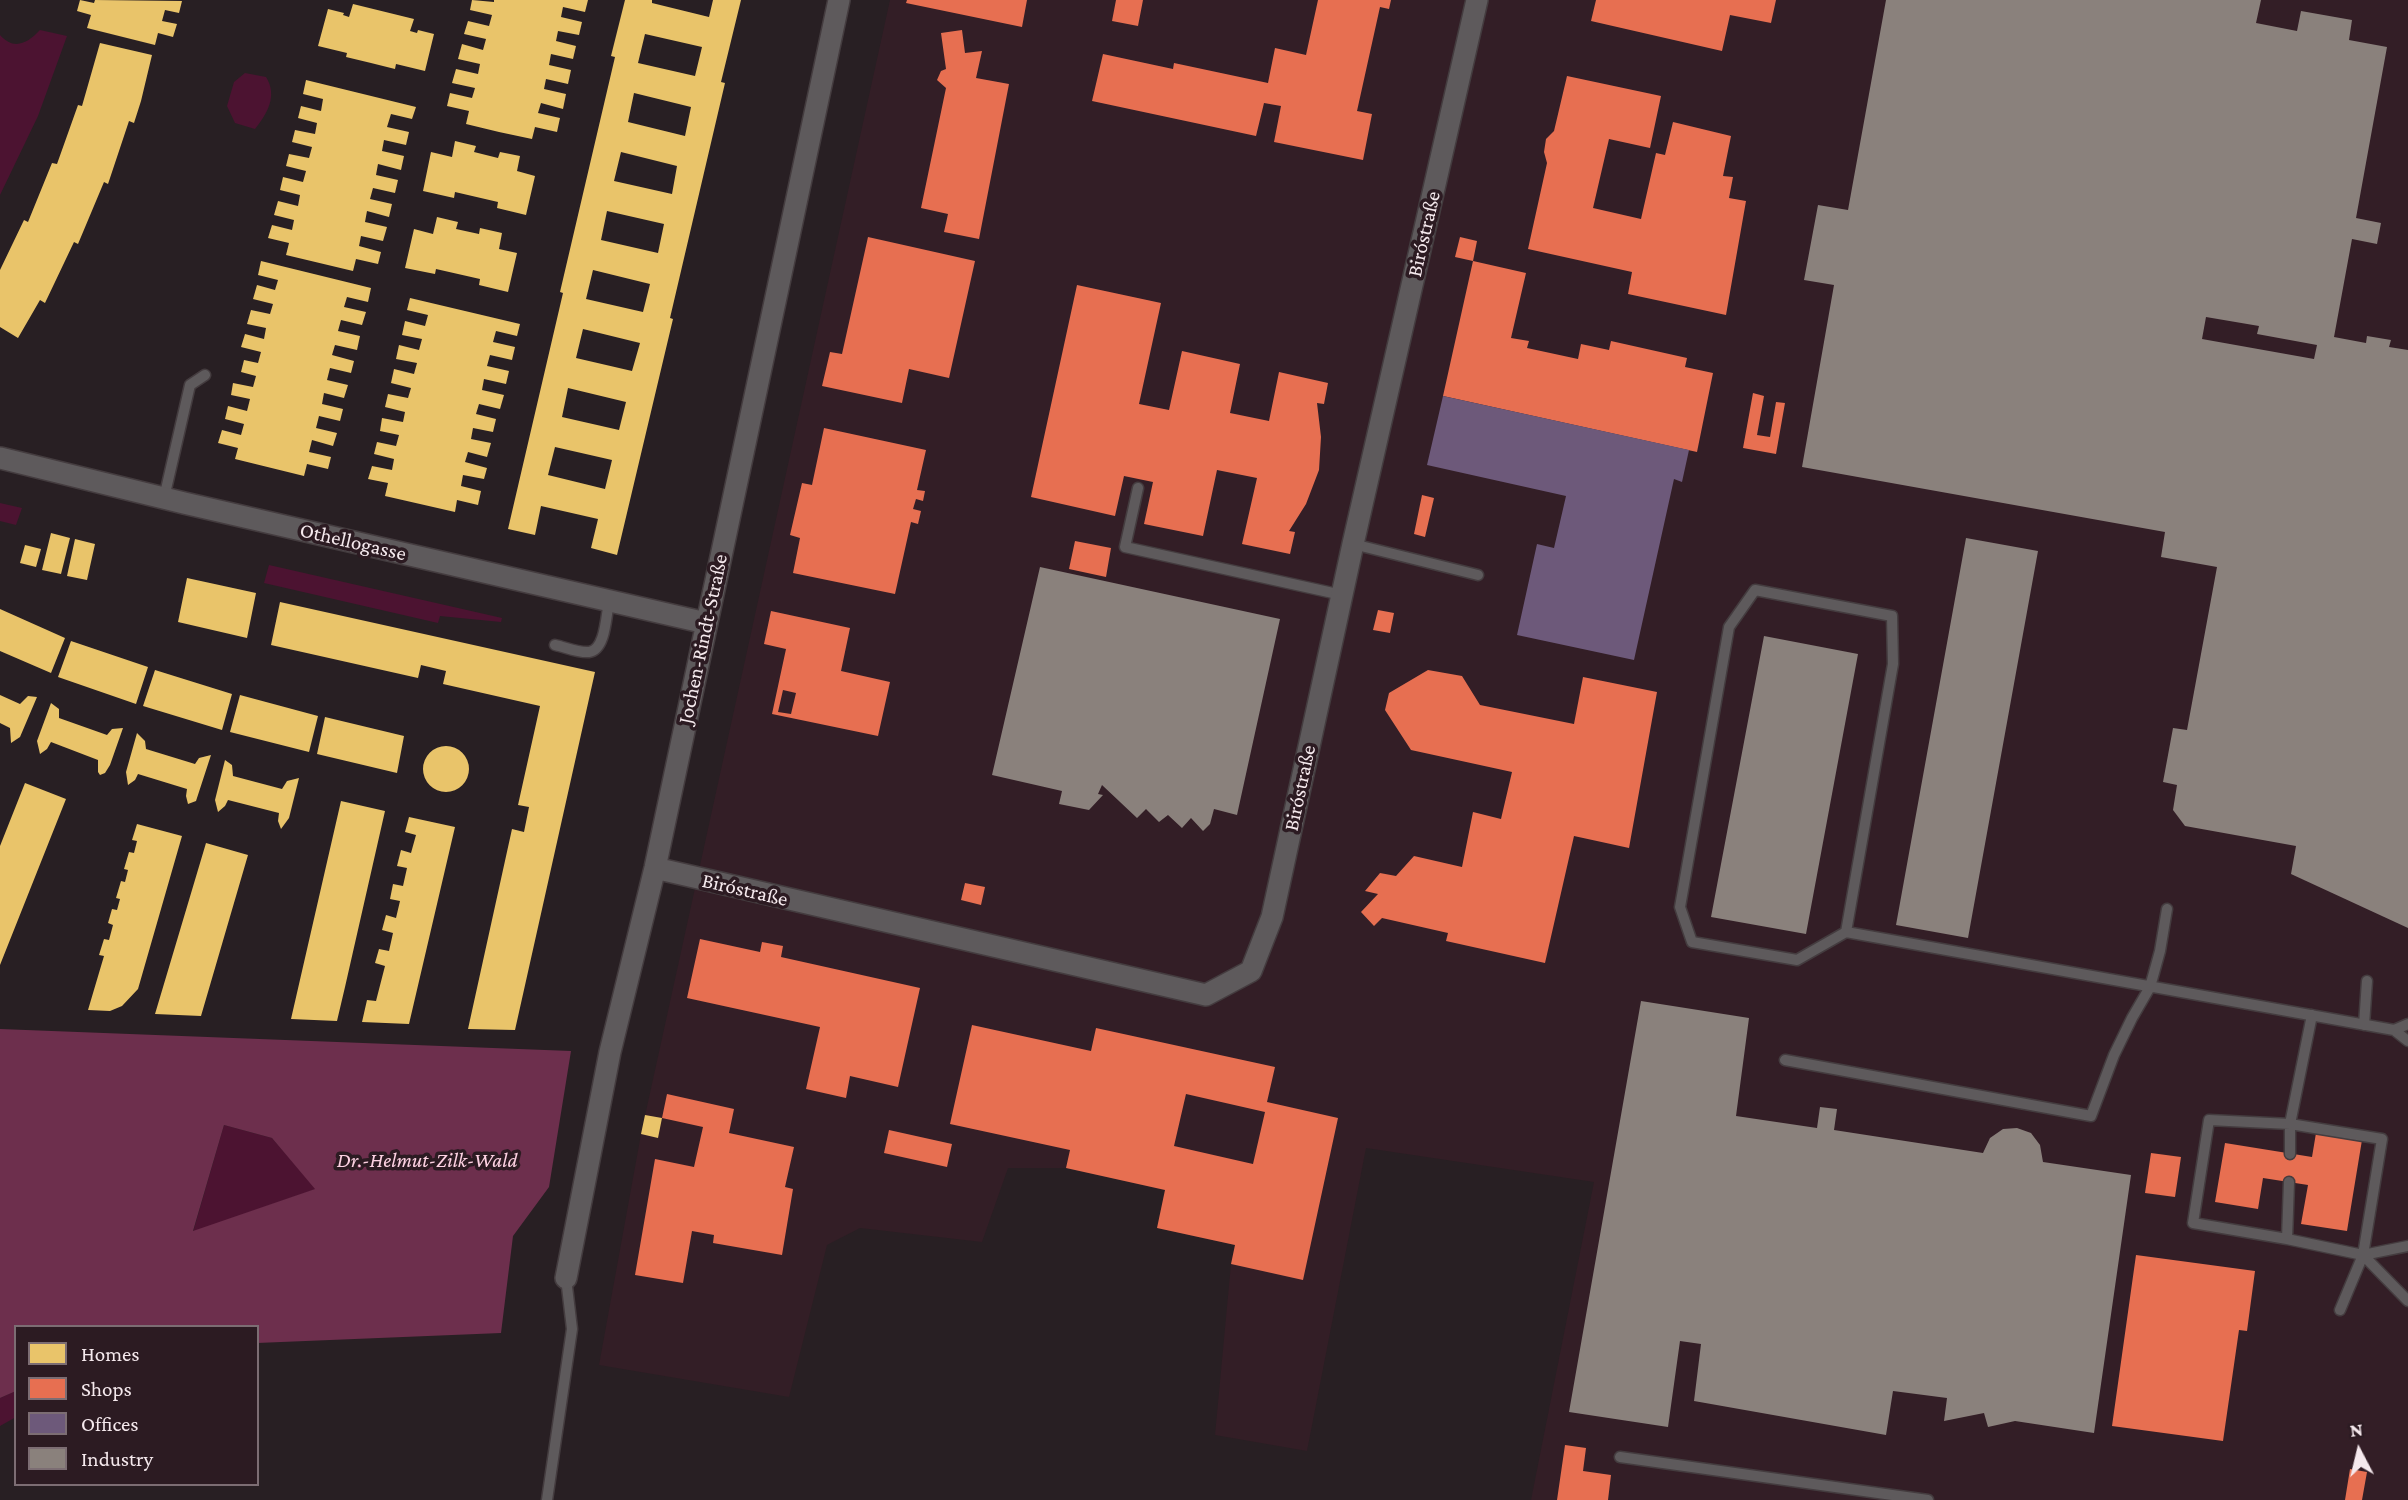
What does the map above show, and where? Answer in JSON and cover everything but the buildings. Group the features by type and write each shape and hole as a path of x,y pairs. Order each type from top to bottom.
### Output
{"street":[{"name":"Jochen-Rindt-Straße","path":"566,1278 610,1052 655,868 839,0"},
{"name":"Biróstraße","path":"655,868 1206,995 1251,971 1272,917 1353,544 1477,0"},
{"name":"Othellogasse","path":"0,458 706,623"}],"lane":[{"path":"164,498 190,385 205,375"},
{"path":"1138,488 1125,547 1342,595"},
{"path":"1353,544 1478,575"},
{"path":"1846,932 1893,664 1892,616 1755,590 1729,627 1679,907 1692,942 1797,960 1846,932 2364,1024 2394,1030 2408,1041"},
{"path":"555,645 587,652 595,650 600,644 609,601"},
{"path":"1785,1060 2091,1116 2114,1055 2150,987 2160,951 2167,909"},
{"path":"2364,1024 2367,981"},
{"path":"2290,1154 2290,1124 2312,1015"},
{"path":"2394,1030 2408,1024"},
{"path":"2340,1310 2362,1255 2382,1139 2290,1124 2209,1119 2193,1223 2362,1255 2408,1246"},
{"path":"2287,1239 2288,1182"},
{"path":"2362,1255 2408,1301"},
{"path":"547,1500 572,1329 566,1278"},
{"path":"1620,1457 1927,1500"}],"shaded area":[{"path":"890,0 2408,0 2408,1500 1531,1500 1594,1182 1366,1148 1307,1451 1215,1435 1235,1245 1157,1228 1165,1190 1066,1168 1008,1168 982,1242 860,1228 827,1245 789,1397 599,1365 641,1134"},
{"path":"40,30 67,36 38,116 0,195 0,35 16,44 26,42"},
{"path":"245,73 266,77 271,91 270,104 255,129 235,123 227,106 234,82"},
{"path":"0,503 22,508 16,525 0,521"},
{"path":"269,565 502,618 501,622 440,616 438,623 264,583"},
{"path":"224,1125 272,1138 316,1189 193,1232"},
{"path":"14,1392 14,1418 0,1426 0,1398"}],"green space":[{"name":"Dr.-Helmut-Zilk-Wald","path":"0,1029 571,1051 549,1187 513,1236 501,1333 259,1343 259,1325 14,1325 14,1392 0,1398","holes":["224,1125 272,1138 315,1189 193,1231"]}]}
